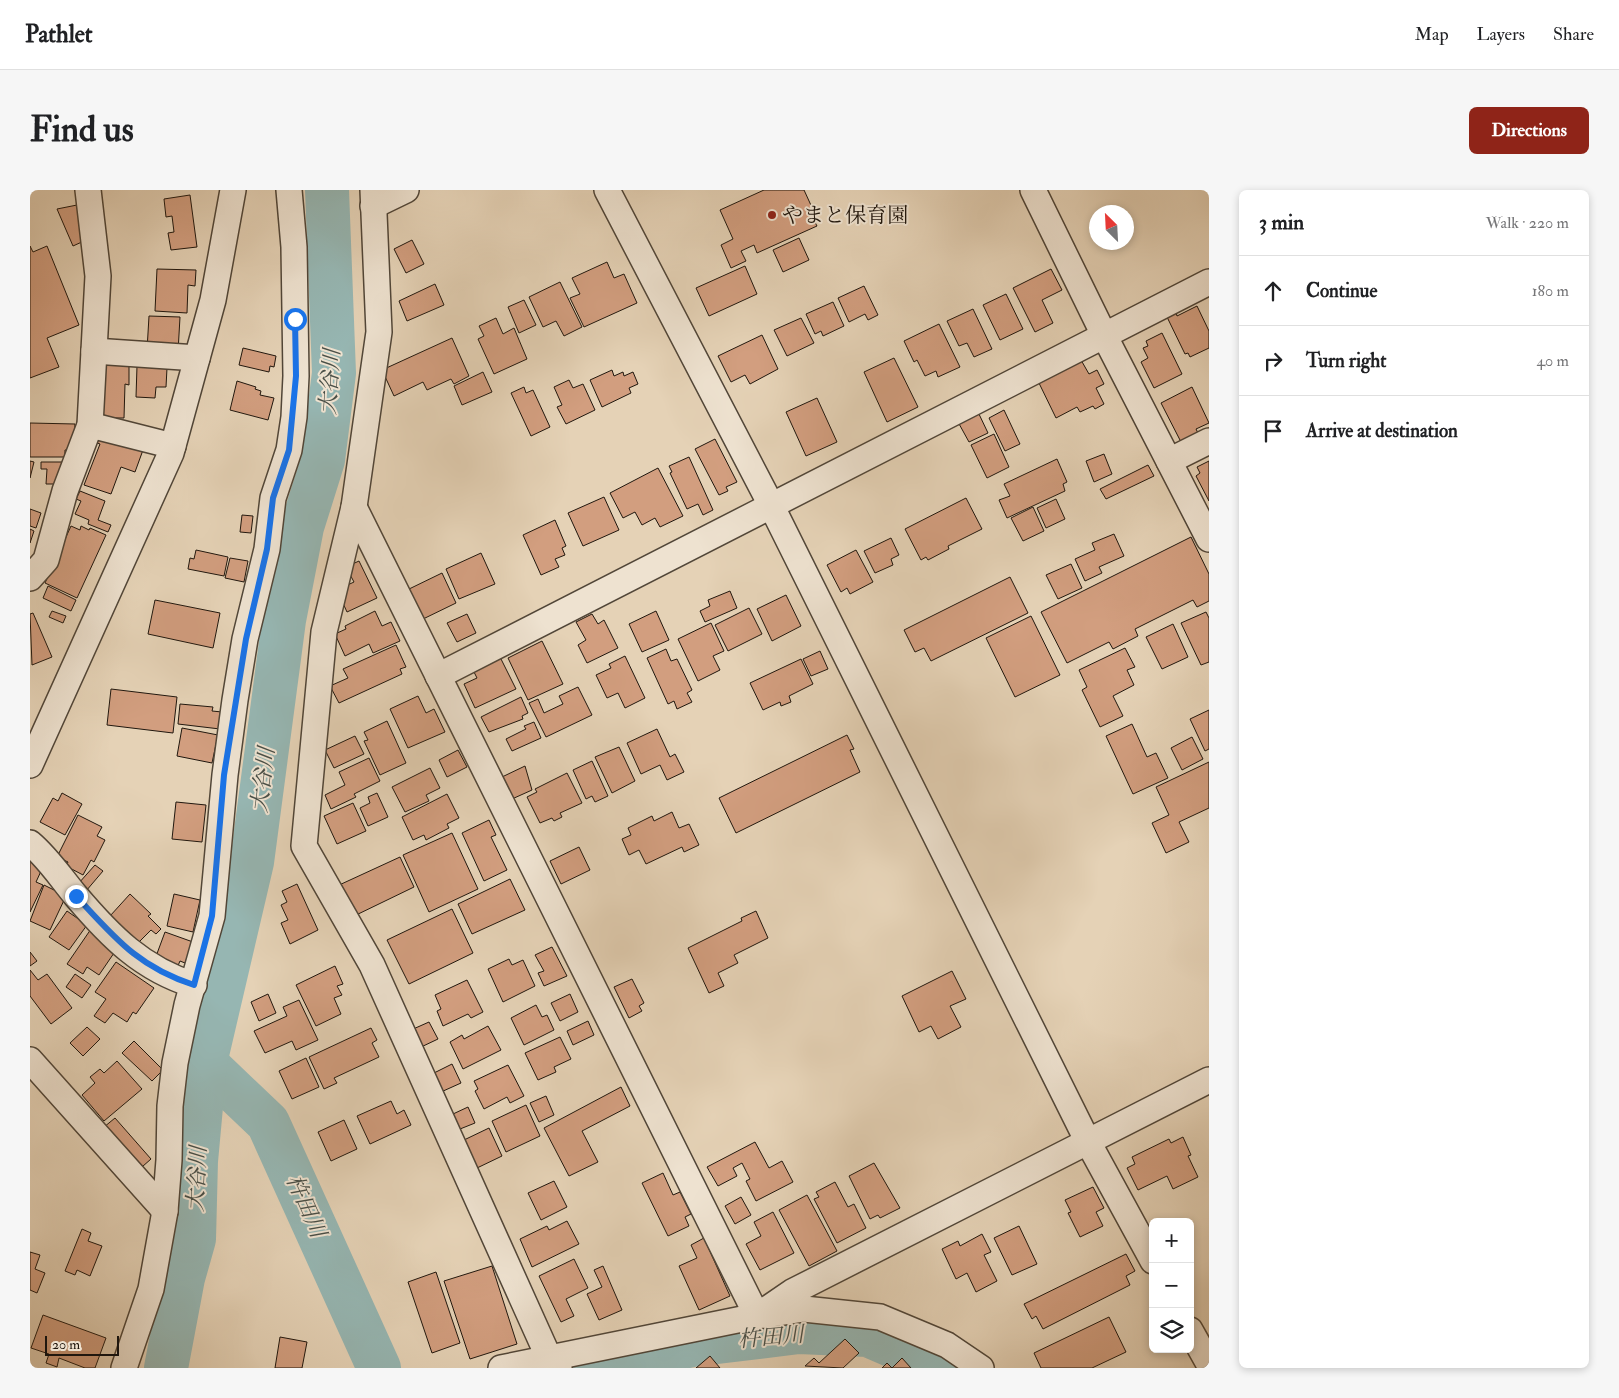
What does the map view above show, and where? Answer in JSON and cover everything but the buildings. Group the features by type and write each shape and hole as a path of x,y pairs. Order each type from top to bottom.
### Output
{"street":[{"path":"30,578 46,560 65,491 90,425 98,276 88,190"},
{"path":"30,766 173,446 213,300 233,190"},
{"path":"124,1368 151,1289 165,1211 169,1160 170,1106 174,1072 212,916 224,775 241,665 267,549 273,498 289,450 294,417 296,376 294,265 289,190"},
{"path":"406,190 373,198 379,332 354,507 324,632 304,846 372,965 554,1363"},
{"path":"607,190 771,505 1088,1142 1149,1254"},
{"path":"1033,190 1104,335 1209,539"},
{"path":"438,676 1209,282"},
{"path":"94,352 197,358"},
{"path":"90,425 173,446"},
{"path":"1169,461 1209,441"},
{"path":"354,507 757,1316"},
{"path":"30,844 50,863 76,896 110,933 140,961 170,978 194,985"},
{"path":"30,1060 165,1211"},
{"path":"757,1316 792,1292 1209,1080"},
{"path":"500,1368 554,1363 757,1316 804,1310 880,1317 947,1345 981,1368"},
{"path":"1194,1337 1209,1364"}],"waterway":[{"name":"大谷川","path":"166,1368 183,1278 194,1239 196,1161 205,1063 252,862 284,620 302,527 323,460 334,373 327,190"},
{"name":"杵田川","path":"205,1063 268,1123 379,1368"},
{"name":"杵田川","path":"594,1368 692,1345 799,1332 868,1335 944,1368"}],"place":[{"name":"やまと保育園","path":"772,215"}],"route":[{"path":"76,896 110,933 140,961 170,978 194,985 212,916 224,775 235,700 246,639 267,549 273,498 289,450 294,417 296,376 295,319"}]}
